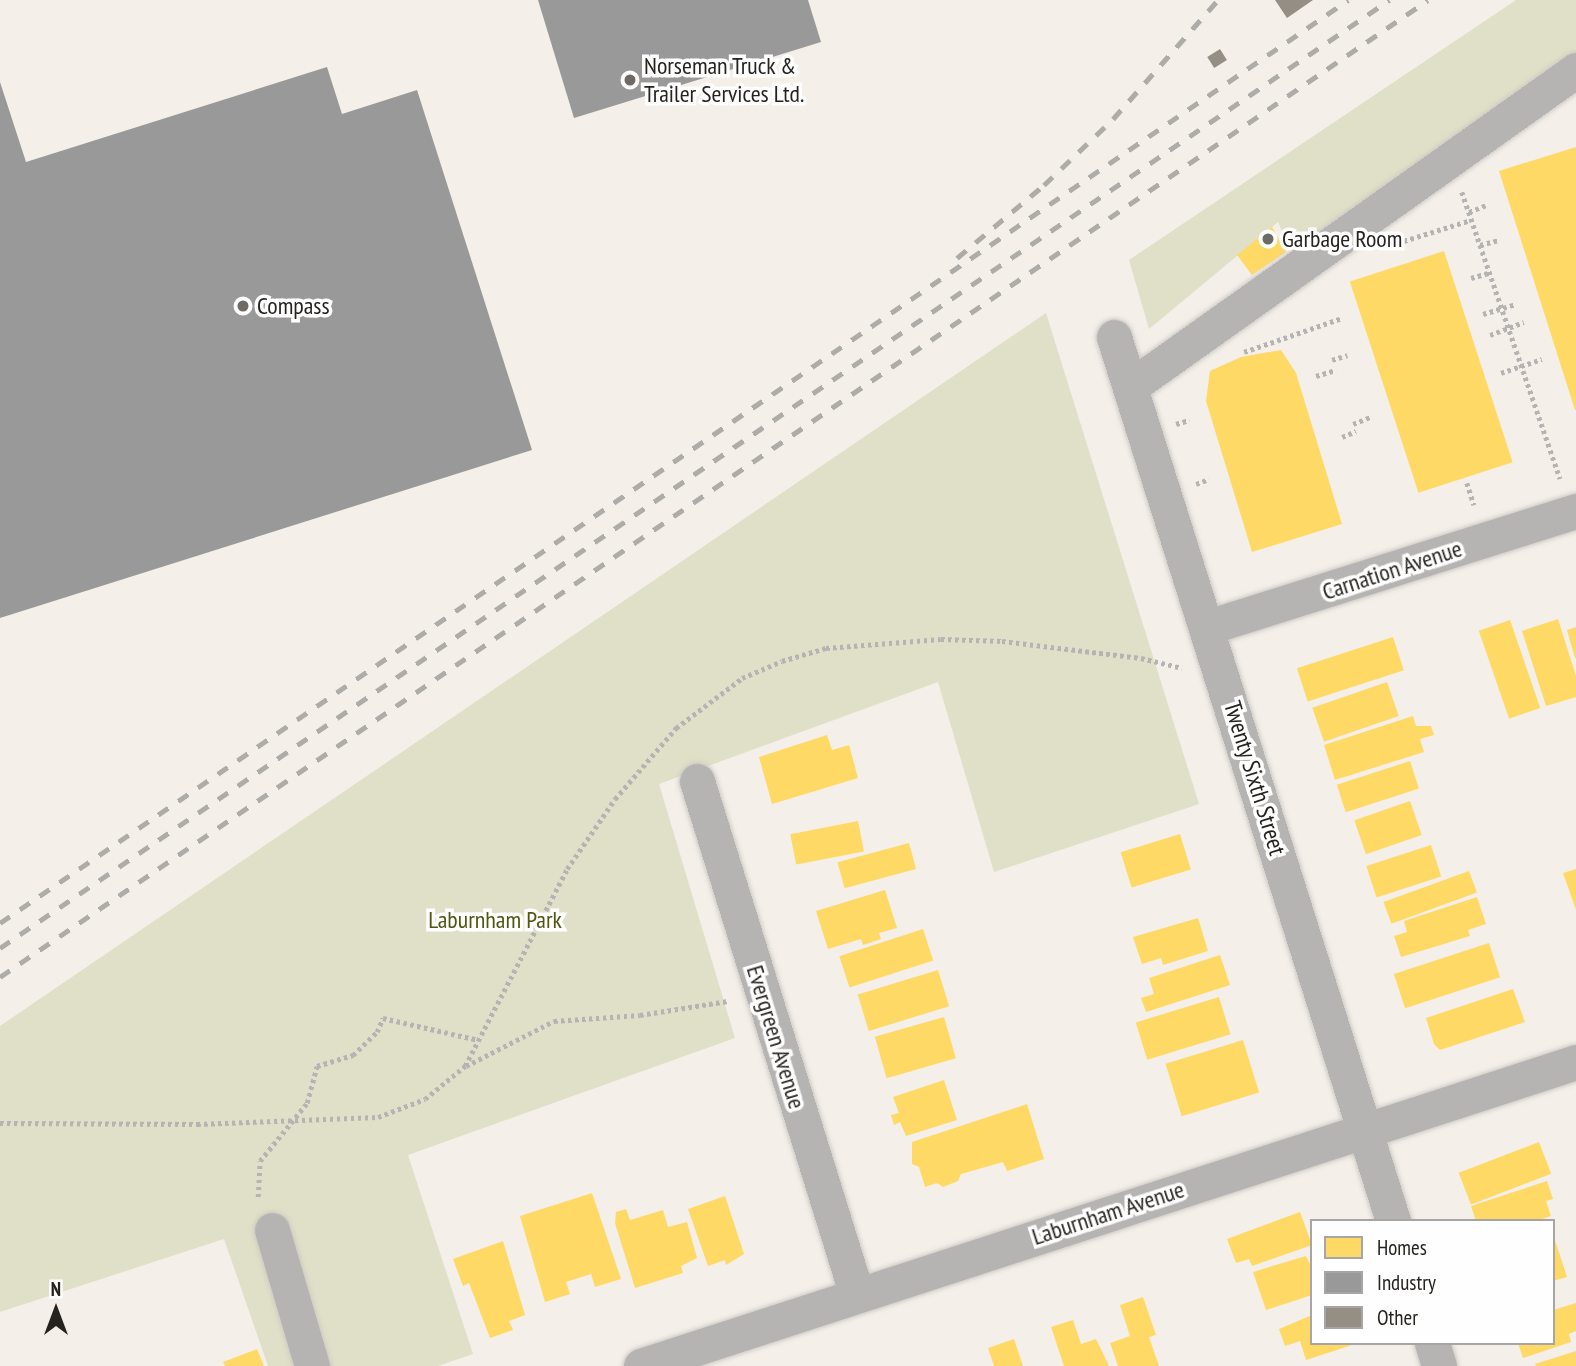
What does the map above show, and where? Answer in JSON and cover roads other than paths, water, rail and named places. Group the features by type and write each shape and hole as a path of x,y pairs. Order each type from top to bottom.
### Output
{"street":[{"path":"1130,387 1576,70"},
{"name":"Twenty Sixth Street","path":"1114,337 1208,627 1392,1219"},
{"name":"Carnation Avenue","path":"1208,627 1569,497"},
{"name":"Evergreen Avenue","path":"697,782 856,1292"},
{"name":"Laburnham Avenue","path":"641,1366 856,1292 1365,1132 1576,1062"},
{"path":"272,1230 312,1366"},
{"path":"1433,1345 1439,1366"}],"railway":[{"path":"957,258 1044,185 1113,119 1218,0"},
{"path":"0,923 1348,0"},
{"path":"0,948 1389,0"},
{"path":"0,977 1428,0"}],"place":[{"name":"Norseman Truck & Trailer Services Ltd.","path":"630,80"},
{"name":"Garbage Room","path":"1268,239"},
{"name":"Compass","path":"243,306"}],"park label":[{"name":"Laburnham Park","path":"495,920"}]}
